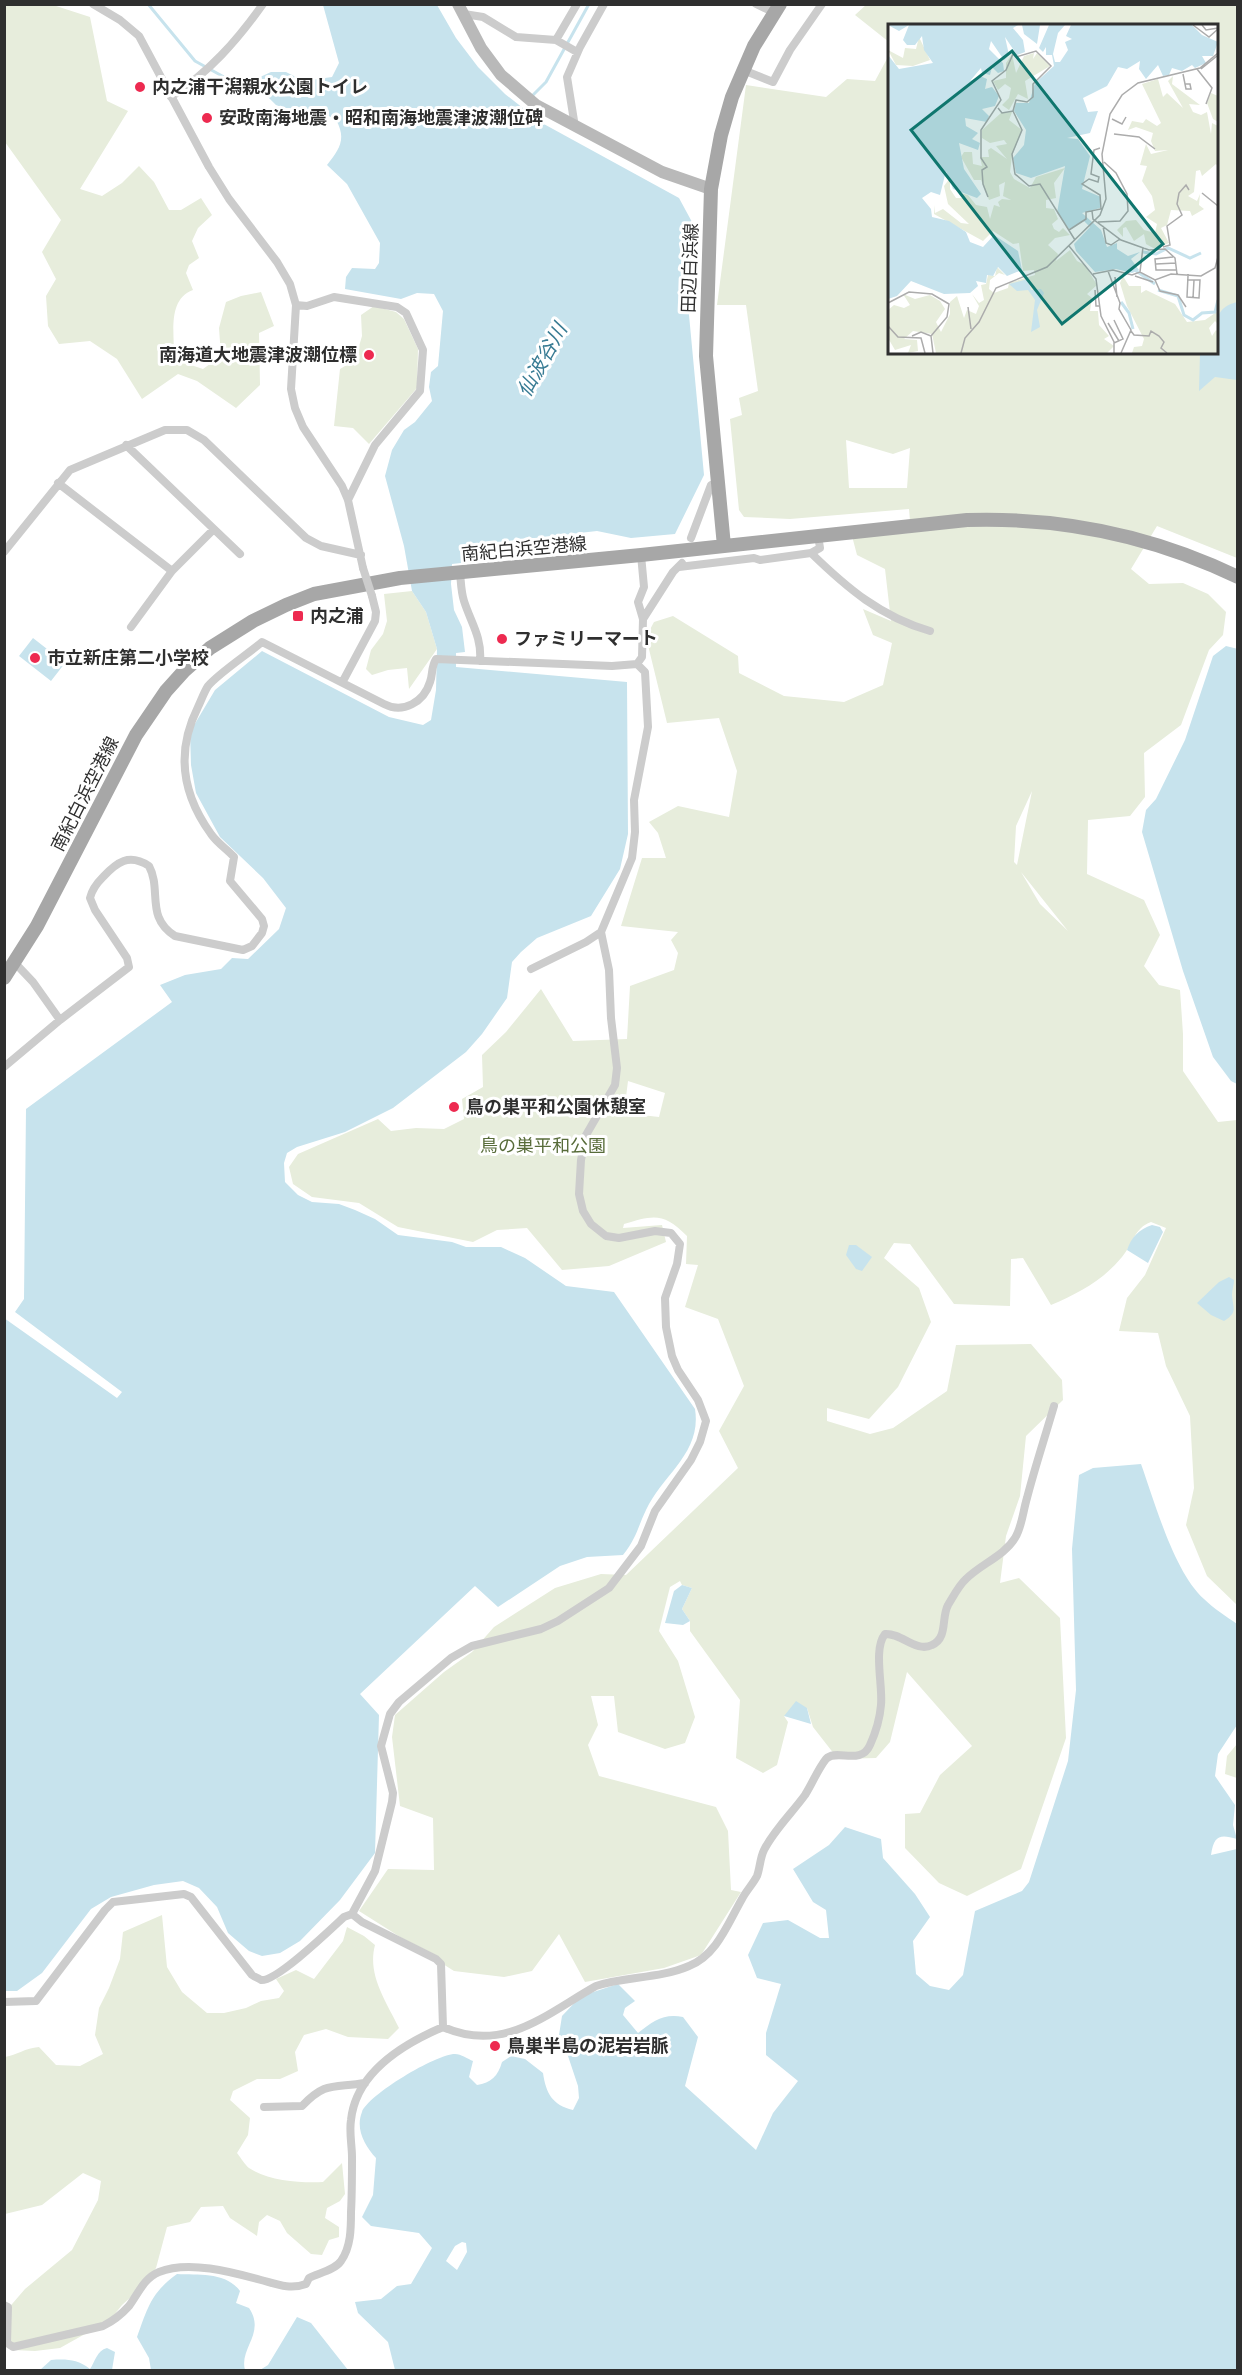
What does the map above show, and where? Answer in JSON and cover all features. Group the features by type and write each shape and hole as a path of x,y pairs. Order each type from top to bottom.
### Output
{"main road":[{"name":"田辺白浜線","path":"724,546 706,356 711,189 732,96 754,46 778,9"},
{"name":"南紀白浜空港線","path":"4,978 15,963 136,735 175,679 196,659 225,638 286,605 314,594 400,578 967,520 1014,519 1076,525 1152,542 1238,577"}],"street":[{"path":"93,4 102,8 139,36 229,199 286,277 296,305 291,389 295,408 303,427 342,486 348,500 363,568 376,612 375,621 343,681"},
{"path":"171,97 205,73 221,58 263,4"},
{"path":"559,42 577,4"},
{"path":"575,127 567,77 575,51 604,4"},
{"path":"756,4 778,9"},
{"path":"743,70 773,82 790,50 822,4"},
{"path":"461,9 483,17 516,37 559,42 575,51"},
{"path":"461,9 481,48 501,75 519,92 575,127 662,172 711,189"},
{"path":"296,305 307,306 334,297 397,307 406,313 423,350 420,391 375,445 348,500"},
{"path":"4,552 70,470 165,430 188,430 204,440 306,538 321,546 361,555"},
{"path":"126,445 240,554"},
{"path":"58,483 172,571"},
{"path":"691,538 711,484 717,483"},
{"path":"131,627 172,571 214,529"},
{"path":"643,619 673,572 681,565 754,558 760,560 811,553 820,548 818,535"},
{"path":"811,553 840,581 875,608 908,625 930,631"},
{"path":"637,664 642,657 643,619 638,602 644,587 641,555"},
{"path":"458,573 465,604 477,631 480,661"},
{"path":"4,1067 129,967 127,958 95,910 90,898 97,883 120,861 131,859 148,866 152,875 158,915 167,931 175,936 240,950 255,943 264,930 257,912 231,884 229,878 235,859 210,832 198,812 189,787 184,753 188,728 208,686 262,642 343,681 391,708 403,708 415,702 428,688 436,659 612,666 637,664 645,672 648,727 634,800 635,832 632,858 601,932 586,942 531,969"},
{"path":"4,2002 36,2001 113,1902 184,1894 191,1897 252,1975 260,1980 270,1978 296,1960 344,1917 352,1914 375,1871 393,1793 381,1746 390,1714 421,1683 458,1654 486,1641 541,1629 558,1621 609,1588 641,1546 654,1511 691,1460 700,1442 706,1421 698,1400 678,1370 672,1356 666,1327 665,1298 677,1264 680,1244 671,1233 655,1230 619,1238 606,1236 591,1224 583,1211 579,1194 581,1160 586,1135 615,1085 617,1068 611,1018 609,970 601,932"},
{"path":"15,963 33,982 60,1020"},
{"path":"443,2026 453,2031 484,2036 512,2032 529,2026 596,1986 607,1982 673,1971 690,1966 708,1954 756,1878 768,1843 806,1793 827,1758 833,1755 864,1753 869,1747 881,1708 882,1682 879,1646 881,1639 885,1634 893,1634 914,1645 929,1647 935,1644 941,1638 944,1615 948,1605 964,1581 998,1555 1017,1535 1054,1406"},
{"path":"352,1914 362,1922 436,1959 441,1964 443,2026"},
{"path":"4,2305 8,2307 8,2343 14,2347 103,2326 116,2319 147,2280 160,2272 182,2267 225,2271 294,2288 306,2284 309,2278 336,2266 348,2246 350,2230 351,2121 355,2103 365,2083 377,2068 420,2037 443,2026"},
{"path":"264,2107 302,2106 325,2087 365,2083"}],"green space":[{"name":"鳥の巣平和公園","path":"867,4 1237,5 1237,558 1157,526 1131,569 1149,584 1183,583 1208,594 1226,612 1223,635 1209,650 1181,725 1144,753 1145,797 1130,816 1088,820 1087,874 1144,900 1160,935 1144,966 1159,985 1180,990 1183,1071 1218,1122 1237,1120 1238,1601 1236,1604 1207,1576 1186,1525 1194,1488 1190,1416 1166,1366 1158,1333 1119,1331 1127,1298 1145,1275 1166,1228 1151,1222 1145,1225 1137,1232 1122,1257 1098,1280 1051,1305 1023,1258 1011,1259 1010,1306 954,1304 910,1244 894,1243 884,1258 919,1288 931,1322 898,1387 869,1419 827,1408 827,1421 870,1434 893,1428 947,1391 956,1345 1031,1344 1062,1380 1063,1400 1026,1436 1020,1496 1006,1536 1000,1583 1019,1578 1060,1618 1066,1738 1021,1869 967,1896 939,1883 905,1848 905,1814 920,1813 940,1775 972,1746 907,1672 890,1742 876,1758 838,1759 813,1727 807,1708 784,1716 788,1722 777,1765 763,1773 736,1758 740,1700 690,1631 690,1621 682,1609 692,1588 682,1585 680,1581 670,1587 659,1631 678,1661 695,1717 685,1743 665,1749 618,1732 614,1696 591,1696 598,1725 588,1745 599,1776 716,1807 728,1831 731,1890 741,1892 701,1955 664,1968 585,1982 559,1934 532,1971 504,1977 454,1971 359,1911 388,1869 434,1870 433,1818 400,1806 392,1737 395,1715 444,1672 472,1652 494,1627 555,1588 601,1574 626,1575 738,1468 719,1431 744,1386 718,1319 685,1307 698,1265 686,1264 687,1236 665,1219 643,1219 624,1224 623,1228 662,1225 666,1242 609,1266 562,1270 527,1228 497,1230 473,1242 398,1227 359,1203 312,1197 293,1184 289,1167 298,1154 378,1119 391,1131 416,1128 444,1129 464,1119 462,1099 483,1087 482,1055 506,1032 541,989 573,1041 627,1039 630,986 674,970 678,953 671,940 678,932 621,926 642,858 666,858 658,833 649,822 678,806 729,817 737,771 719,718 667,723 646,637 654,622 673,616 738,656 739,673 784,696 844,702 883,685 892,643 873,635 863,609 891,621 885,569 857,555 852,536 911,533 909,509 790,519 744,517 739,510 730,419 742,415 739,398 758,391 746,305 717,305 746,85 826,97 847,79 875,81 888,57 888,354 1218,354 1218,24 888,24 888,41 855,15","holes":["846,440 893,454 910,448 907,488 849,488","1032,791 1017,865 1014,862 1016,826","1021,872 1068,931 1040,904","628,1081 665,1093 659,1117 624,1113"]},
{"path":"4,5 53,5 90,17 107,101 128,111 80,189 102,196 122,183 139,166 154,182 169,210 181,210 201,198 212,215 198,228 192,241 199,258 189,265 186,273 193,290 185,294 176,308 173,326 174,354 185,363 203,369 221,356 219,328 226,302 261,292 274,326 259,333 260,385 236,408 197,381 178,374 142,399 117,359 90,341 59,344 48,326 46,296 56,279 42,252 61,220 5,142"},
{"path":"374,306 396,312 404,319 418,349 417,388 369,444 353,428 334,426 340,369 355,360 362,336 361,315"},
{"path":"412,591 426,612 437,649 409,689 407,668 372,675 366,669 371,650 383,634 387,621 384,594"},
{"path":"1237,1744 1237,1778 1225,1774 1227,1756"},
{"path":"162,1915 167,1967 182,1992 207,2013 224,2013 246,2008 261,2001 279,1998 284,1991 276,1979 296,1970 314,1979 343,1941 347,1927 375,1945 374,1967 379,1988 399,2028 388,2039 348,2037 326,2029 304,2035 295,2052 298,2071 280,2079 257,2079 233,2091 230,2100 250,2118 248,2135 237,2153 249,2168 266,2176 285,2180 323,2182 342,2163 345,2194 340,2201 327,2208 325,2218 339,2227 339,2237 329,2240 322,2255 311,2254 287,2233 280,2221 267,2215 259,2222 257,2236 230,2218 223,2206 201,2207 190,2222 167,2227 156,2268 143,2286 122,2305 110,2320 60,2348 35,2351 13,2350 5,2339 6,2311 25,2289 72,2250 98,2200 101,2181 83,2173 42,2205 5,2214 5,2057 39,2047 56,2065 80,2066 103,2054 95,2035 99,2008 120,1959 123,1932"}],"water":[{"name":"仙波谷川","path":"323,5 437,5 456,38 478,67 505,94 542,123 679,198 692,222 689,315 704,475 675,534 631,538 597,531 507,541 470,562 452,564 451,584 454,610 462,627 465,652 456,653 456,667 627,682 628,834 620,869 591,916 537,938 512,962 507,998 482,1034 466,1052 393,1108 345,1132 297,1147 287,1153 284,1163 285,1182 298,1195 312,1202 339,1204 355,1210 375,1219 398,1235 452,1242 466,1247 501,1247 525,1258 566,1286 614,1292 695,1409 696,1424 687,1451 653,1497 634,1538 623,1555 587,1557 560,1566 498,1607 475,1586 360,1694 379,1715 375,1853 340,1900 300,1941 280,1953 262,1956 249,1951 228,1933 217,1907 199,1888 183,1881 154,1885 111,1897 91,1909 42,1973 17,1991 5,1991 4,1318 117,1398 122,1392 15,1312 24,1299 26,1109 172,1002 160,985 185,975 221,969 232,958 248,959 279,929 286,908 263,878 220,837 196,793 191,765 190,732 215,690 262,651 389,717 423,725 431,720 436,690 437,649 426,612 412,591 404,546 385,476 392,450 404,430 415,422 432,401 429,387 431,372 438,366 443,311 434,294 417,293 401,299 345,289 346,277 352,268 375,269 379,263 380,243 347,184 327,165 335,154 341,139 336,120 327,115 315,116 284,108 276,105 266,95 219,81 222,76 251,81 271,72 286,72 304,81 332,77 339,63"},
{"path":"1237,302 1237,380 1215,377 1199,391 1200,354 1218,354 1218,318 1223,309"},
{"path":"33,638 65,663 51,681 19,656"},
{"path":"1226,646 1238,649 1237,1084 1231,1081 1213,1057 1183,971 1142,832 1146,810 1156,799 1185,740 1213,656"},
{"path":"1152,1225 1160,1227 1163,1232 1148,1263 1127,1250 1136,1235"},
{"path":"849,1245 856,1245 872,1257 862,1271 856,1269 846,1255"},
{"path":"1229,1277 1234,1280 1232,1295 1234,1310 1224,1321 1211,1315 1197,1303 1219,1282"},
{"path":"1141,1464 1166,1536 1183,1572 1204,1599 1237,1624 1237,1725 1218,1754 1215,1776 1235,1805 1233,1825 1237,1839 1219,1838 1214,1843 1211,1855 1237,1849 1237,2370 395,2370 388,2342 358,2313 355,2302 381,2299 397,2286 411,2284 432,2248 419,2233 371,2226 362,2217 373,2195 376,2158 362,2137 360,2118 367,2105 389,2086 433,2061 455,2054 473,2061 469,2077 477,2085 482,2084 493,2078 502,2062 511,2056 525,2059 543,2073 551,2097 560,2105 573,2110 579,2098 578,2086 568,2056 562,2049 559,2035 562,2016 581,1996 618,1984 635,2001 625,2008 623,2015 638,2033 659,2019 670,2016 683,2017 698,2037 685,2086 756,2150 773,2113 798,2081 766,2055 766,2033 781,1984 757,1978 748,1955 763,1923 788,1920 820,1938 829,1938 826,1910 813,1902 793,1869 829,1845 845,1827 881,1839 883,1858 915,1894 930,1917 913,1941 916,1974 930,1986 949,1990 963,1975 975,1911 1022,1891 1029,1882 1068,1761 1076,1690 1072,1549 1079,1475 1093,1468","holes":["462,2242 466,2243 467,2252 457,2270 446,2261 455,2246"]},
{"path":"682,1585 692,1588 682,1609 690,1621 683,1625 665,1623 674,1591"},
{"path":"796,1701 807,1708 811,1724 784,1716"},
{"path":"177,2274 220,2278 227,2280 240,2291 236,2303 249,2308 255,2325 245,2355 245,2370 151,2370 149,2358 137,2337 156,2294"},
{"path":"297,2317 311,2323 348,2370 260,2370 268,2365"},
{"path":"107,2348 115,2352 112,2370 40,2370 51,2360 76,2361 90,2369 99,2354"}],"waterway":[{"path":"148,4 195,61 224,77"},
{"path":"532,96 546,82 589,4"}],"place":[{"name":"内之浦干潟親水公園トイレ","path":"140,87"},
{"name":"安政南海地震・昭和南海地震津波潮位碑","path":"207,118"},
{"name":"南海道大地震津波潮位標","path":"369,355"},
{"name":"内之浦","path":"298,616"},
{"name":"ファミリーマート","path":"502,639"},
{"name":"市立新庄第二小学校","path":"35,658"},
{"name":"鳥の巣平和公園休憩室","path":"454,1107"},
{"name":"鳥巣半島の泥岩岩脈","path":"495,2046"}]}
